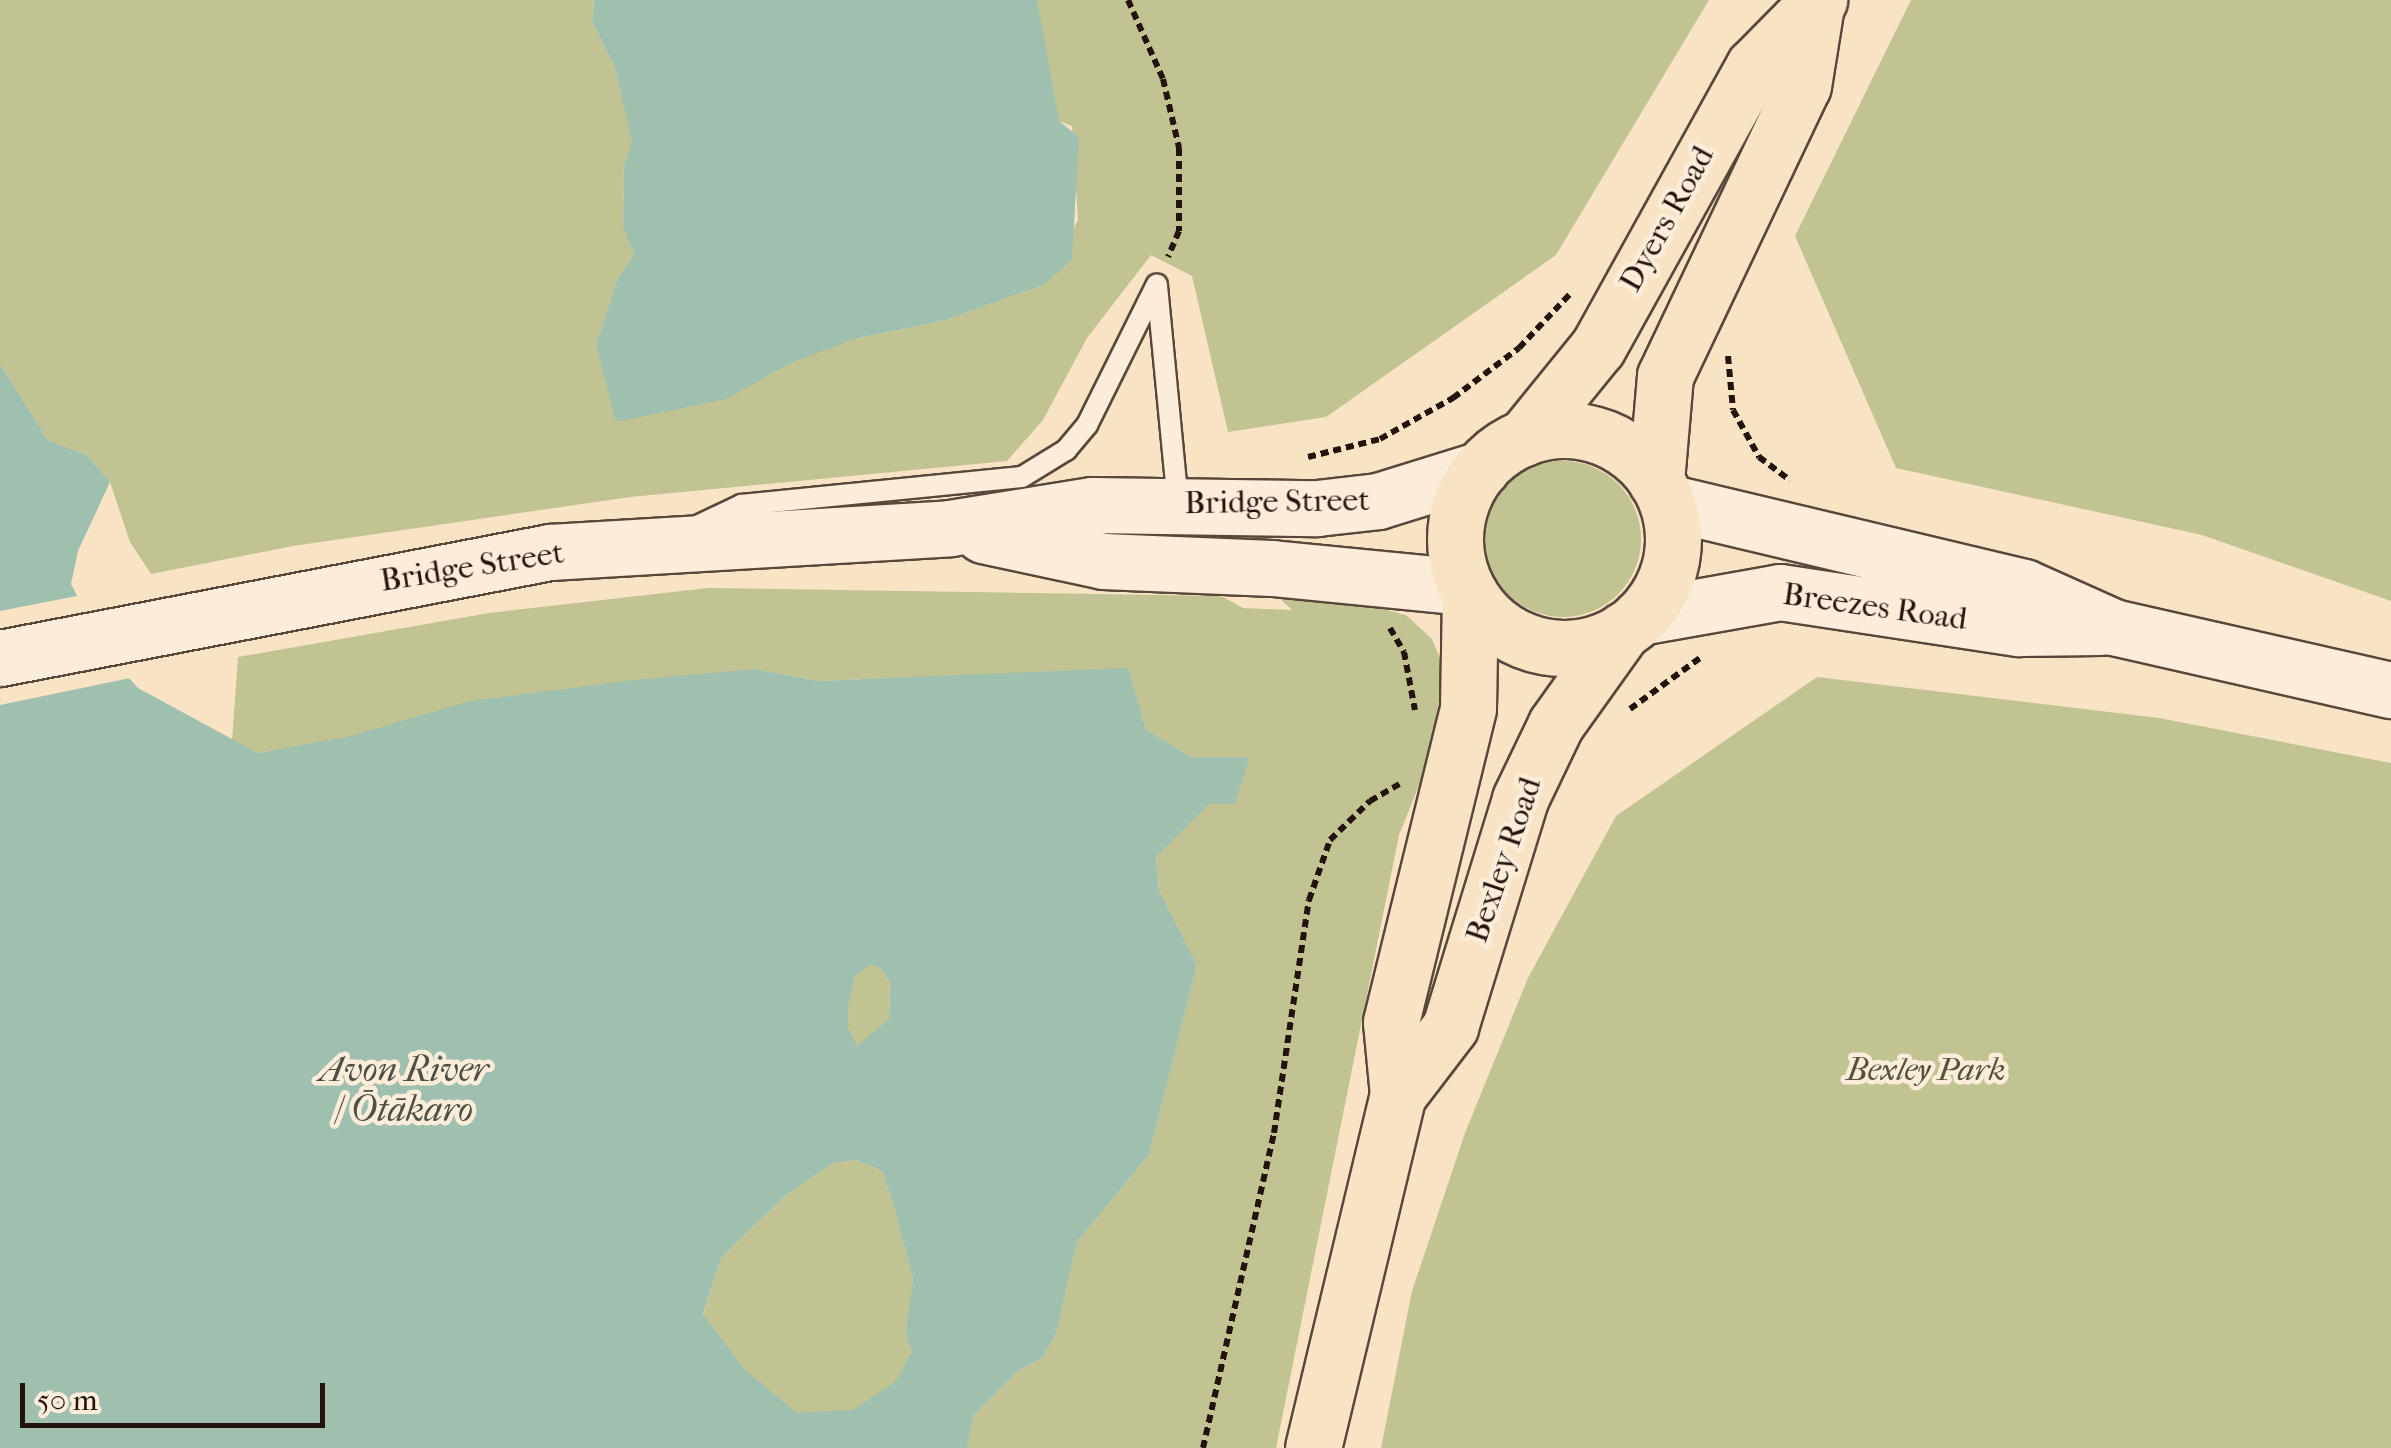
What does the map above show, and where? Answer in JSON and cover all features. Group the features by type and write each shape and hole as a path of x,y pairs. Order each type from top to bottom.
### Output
{"highway":[{"name":"Dyers Road","path":"1502,453 1598,347 1754,66 1818,2"},
{"name":"Dyers Road","path":"1662,492 1664,376 1802,86 1818,2"},
{"path":"1560,431 1598,436 1620,446 1662,492 1670,564 1632,624 1582,647 1538,646 1499,626 1468,590 1458,562 1458,513 1502,453 1560,431"},
{"name":"Bexley Road","path":"1312,1448 1398,1095 1391,1022 1468,708 1468,590"},
{"name":"Bexley Road","path":"1398,1095 1450,1027 1520,799 1556,724 1632,624"}],"main road":[{"name":"Bridge Street","path":"0,658 488,562 664,542 950,528 1092,505 1362,504 1502,453"},
{"name":"Breezes Road","path":"1662,492 2024,587 2113,627 2391,690"},
{"name":"Bridge Street","path":"950,528 1103,561 1272,568 1468,590"},
{"name":"Breezes Road","path":"1632,624 1780,592 2019,628 2113,627"}],"lane":[{"path":"1157,284 1178,504"},
{"path":"664,542 741,505 1022,477 1066,450 1087,425 1157,284"}],"path":[{"path":"1128,0 1163,79 1179,148 1179,231 1157,284"},
{"path":"1380,439 1453,398 1547,318"},
{"path":"1729,385 1733,410 1772,470"},
{"path":"1391,631 1410,676 1414,720"},
{"path":"1622,720 1681,666 1707,655"},
{"path":"1204,1448 1274,1134 1308,900 1330,840 1370,801 1410,780"}],"green space":[{"path":"0,0 594,0 592,21 616,71 633,142 624,166 623,228 634,254 617,280 596,345 617,422 855,339 946,320 1043,285 1078,220 1072,126 1059,121 1051,93 1037,0 1709,0 1556,255 1326,417 1228,432 1192,276 1151,255 1087,338 1043,420 1007,461 630,497 293,546 151,574 130,542 110,482 87,455 48,440 0,364"},
{"path":"1911,0 2391,0 2391,601 2202,535 1896,468 1795,236"},
{"path":"1563,461 1593,467 1618,484 1635,509 1641,539 1635,569 1618,594 1593,611 1563,617 1533,611 1508,594 1491,569 1485,539 1491,509 1508,484 1533,467"},
{"path":"708,588 1221,596 1243,608 1292,610 1276,595 1340,598 1406,615 1432,639 1440,659 1440,696 1425,770 1399,835 1276,1448 967,1448 974,1415 1019,1370 1043,1358 1057,1331 1077,1242 1149,1155 1197,965 1159,890 1156,857 1249,757 1191,757 1146,729 1128,669 818,681 756,669 258,753 232,741 238,657 489,613"},
{"name":"Bexley Park","path":"1817,677 2159,718 2391,763 2391,1448 1381,1448 1412,1291 1465,1133 1528,978 1616,816"},
{"path":"870,965 881,967 890,981 889,1019 857,1047 848,1027 849,1001 855,976"},
{"path":"856,1160 882,1171 893,1203 913,1279 907,1334 912,1352 903,1384 843,1448 710,1353 703,1315 722,1257 785,1196 833,1163"}],"water":[{"path":"594,0 1037,0 1059,121 1079,137 1072,260 1043,285 946,320 855,339 791,363 726,399 616,422 596,345 617,280 634,254 623,228 624,166 632,142 616,71 592,21"},
{"name":"Avon River / Ōtākaro","path":"0,364 48,440 87,455 110,482 78,551 71,584 105,652 138,688 258,753 351,736 470,701 634,680 756,669 818,681 1128,668 1146,729 1191,757 1250,757 1234,804 1209,804 1156,857 1159,890 1197,965 1149,1155 1077,1242 1057,1331 1043,1358 1019,1370 974,1415 967,1448 0,1448","holes":["870,965 881,968 890,982 889,1019 857,1046 848,1027 849,1001 855,976","856,1160 882,1171 893,1203 913,1279 906,1333 912,1352 896,1381 853,1410 797,1413 744,1369 703,1314 722,1257 785,1196 833,1163"]}],"pier":[{"path":"82,595 109,649 135,677 0,705 0,611"}]}
